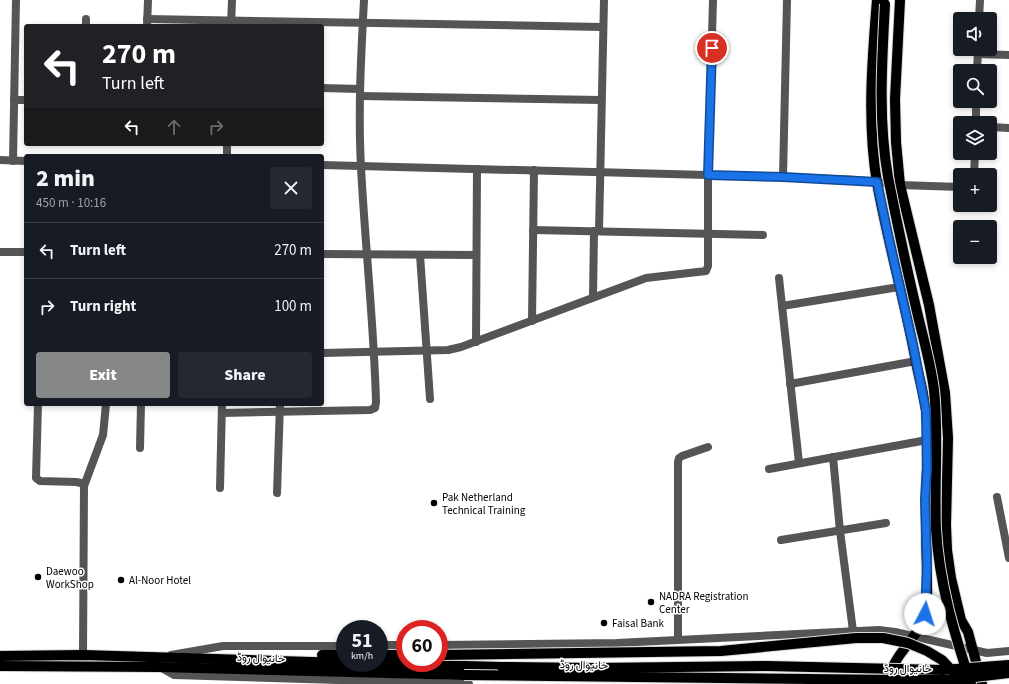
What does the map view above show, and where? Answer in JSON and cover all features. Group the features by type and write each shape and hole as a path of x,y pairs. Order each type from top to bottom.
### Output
{"main road":[{"path":"900,0 896,106 896,142 900,185 929,305 942,368 948,438 947,550 951,578 958,608 973,649 982,684"},
{"path":"882,1 873,48 873,143 877,182 926,411 927,440 925,499 927,594 925,614 920,626 898,659 884,684"},
{"path":"882,1 883,130 888,175 934,391 936,529 943,587 954,630 971,684"},
{"path":"448,655 721,650 856,638 883,638 908,643 927,651 942,660 957,676 962,684"},
{"name":"خانیوال روڈ","path":"0,656 83,655 159,662 467,680 950,680 1009,673"},
{"path":"210,658 336,655"},
{"name":"خانیوال روڈ","path":"0,666 159,662 210,658 336,663"},
{"name":"خانیوال روڈ","path":"388,664 592,668 767,666 943,670 1009,664"}],"street":[{"path":"13,161 16,0"},
{"path":"148,0 147,22 363,23 603,27"},
{"path":"231,23 232,0"},
{"path":"222,413 280,407 370,410 375,408 375,352 361,166 360,92 364,0"},
{"path":"594,297 600,173 604,0"},
{"path":"324,353 426,351 461,348 646,278 706,271 708,266 708,175 713,0"},
{"path":"783,177 787,0"},
{"path":"979,12 980,0"},
{"path":"997,53 1009,54"},
{"path":"324,88 360,92 601,100"},
{"path":"14,100 24,100"},
{"path":"997,127 1009,128"},
{"path":"0,160 24,161"},
{"path":"324,165 783,177 877,182 900,185 953,187"},
{"path":"476,342 477,169"},
{"path":"532,321 534,170"},
{"path":"533,230 763,236"},
{"path":"0,252 24,252"},
{"path":"324,254 476,255"},
{"path":"420,255 430,399"},
{"path":"779,278 799,464"},
{"path":"782,306 900,287"},
{"path":"790,384 916,361"},
{"path":"38,406 36,478 40,481 76,482 81,483 84,486"},
{"path":"83,655 84,486 103,435 106,406"},
{"path":"140,448 141,406"},
{"path":"220,488 222,406"},
{"path":"277,493 280,407"},
{"path":"769,469 927,440"},
{"path":"678,640 678,462 679,458 682,456 708,447"},
{"path":"833,457 840,531 853,632"},
{"path":"996,497 1009,558"},
{"path":"781,540 886,523"},
{"name":"خانیوال روڈ","path":"448,645 617,643 879,630 895,632 987,653 1009,652"},
{"name":"خانیوال روڈ","path":"159,662 222,646 336,646"}],"place":[{"name":"Pak Netherland Technical Training","path":"434,503"},
{"name":"Daewoo WorkShop","path":"38,577"},
{"name":"Al-Noor Hotel","path":"121,580"},
{"name":"NADRA Registration Center","path":"651,602"},
{"name":"Faisal Bank","path":"604,623"}],"route":[{"path":"712,48 708,175 877,182 926,411 927,469 925,499 927,594 925,614"}]}
